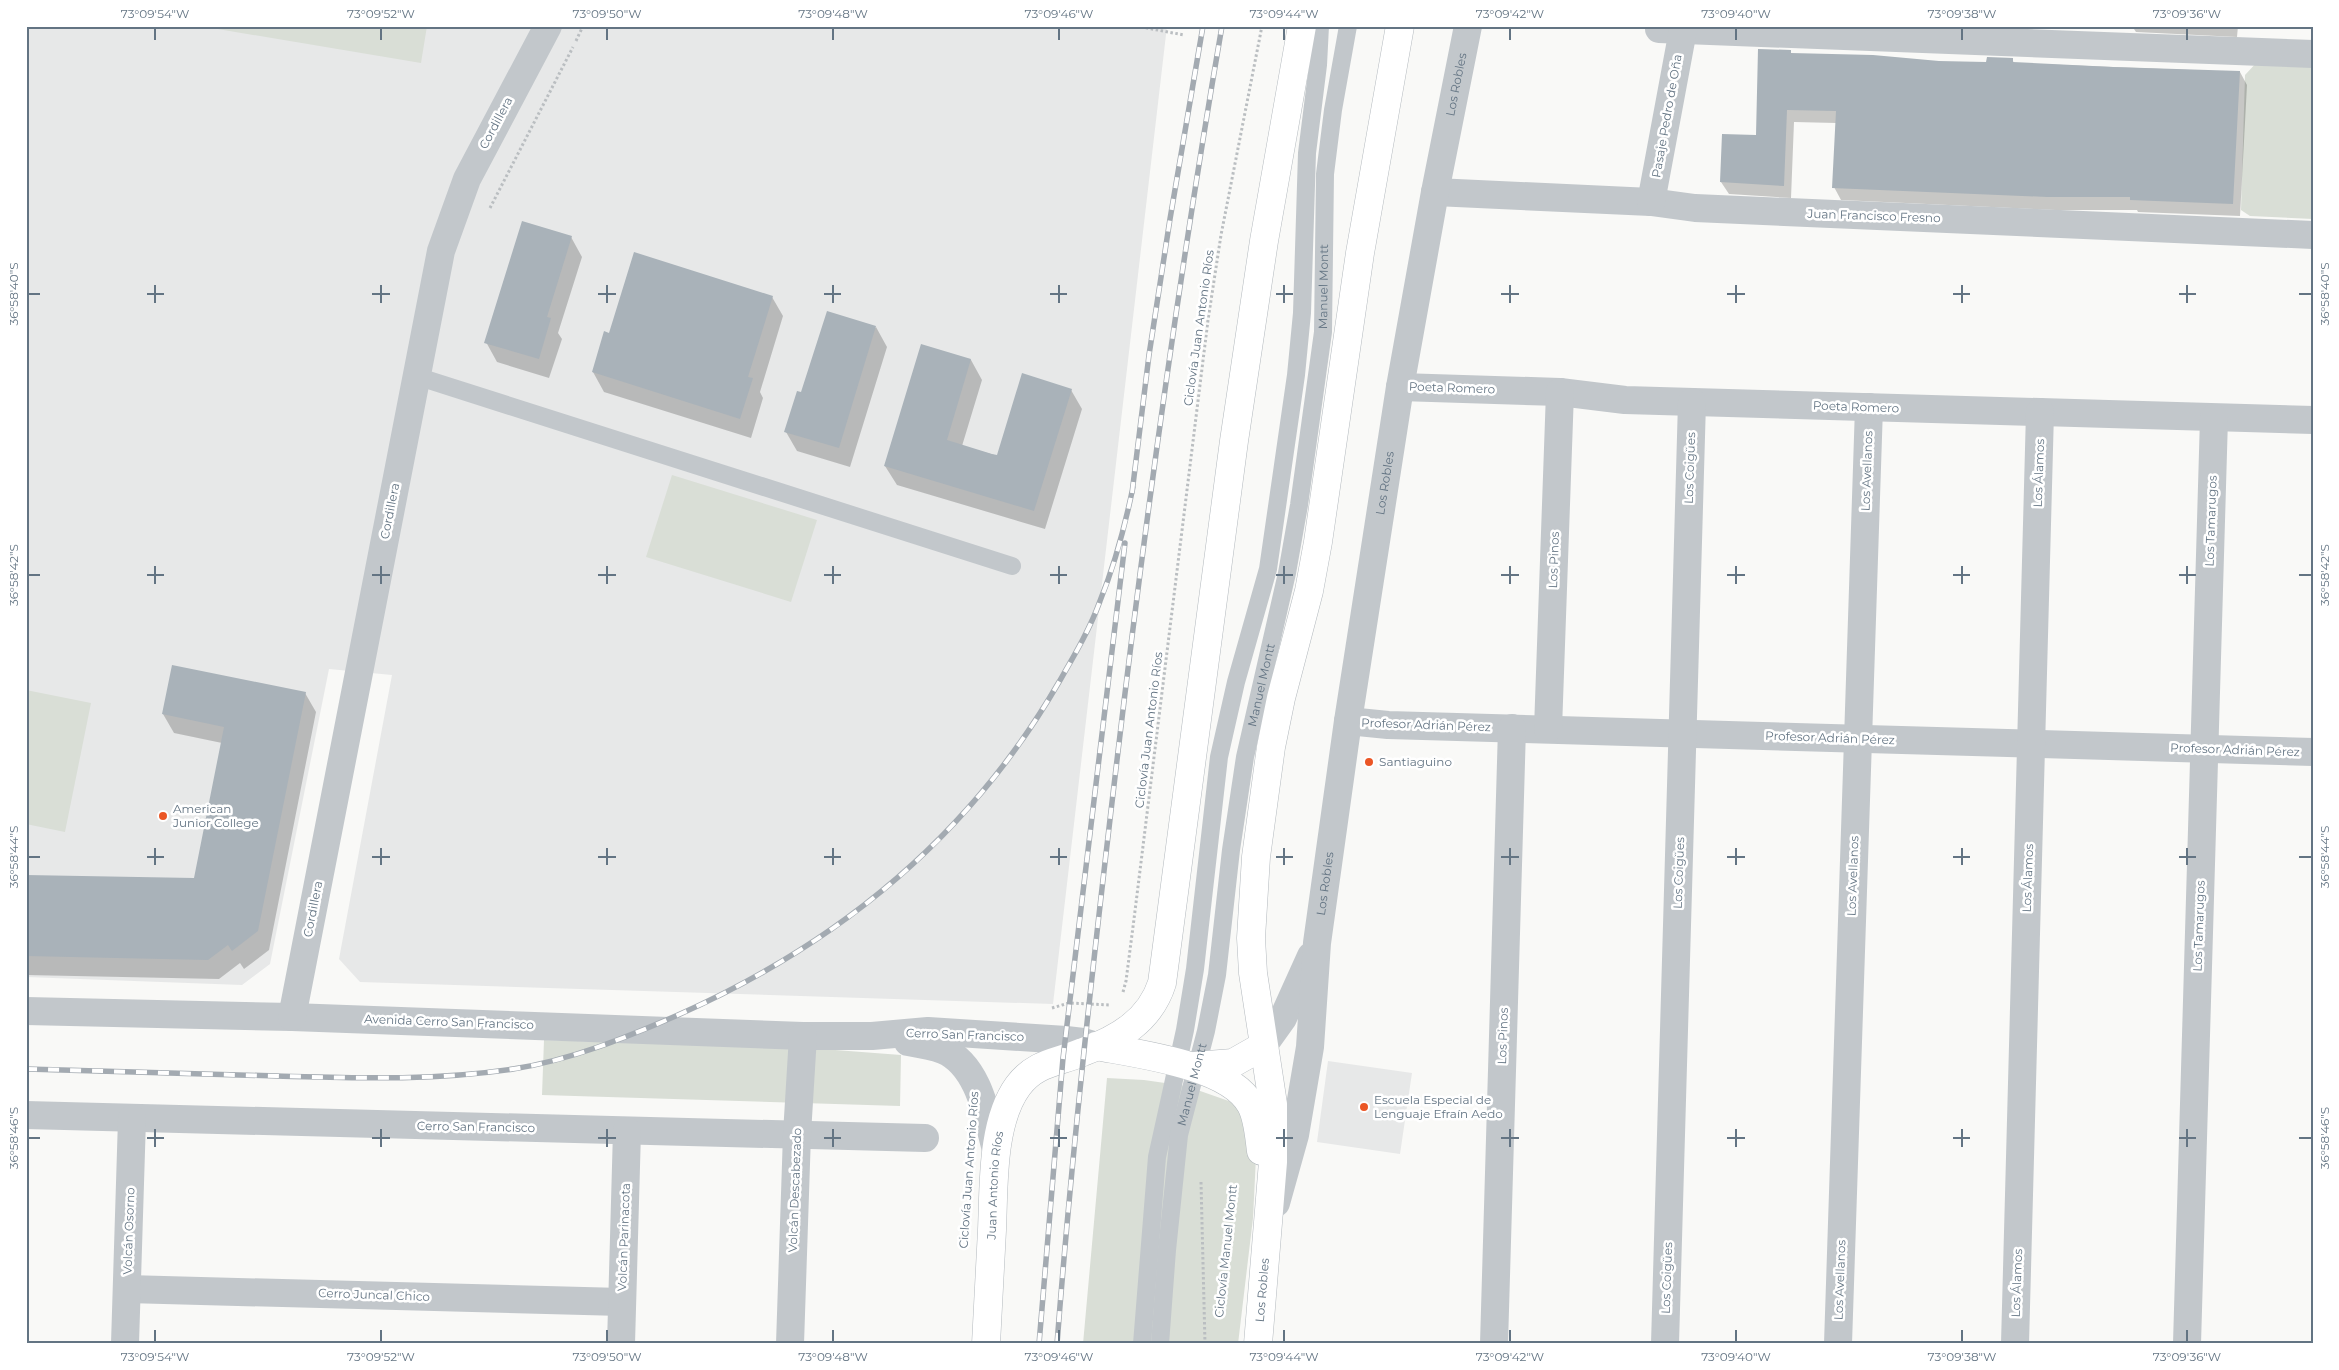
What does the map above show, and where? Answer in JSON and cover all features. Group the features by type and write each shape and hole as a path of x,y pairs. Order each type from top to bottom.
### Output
{"main road":[{"path":"1096,1046 1120,1036 1138,1021 1158,996 1162,983 1234,441 1264,241 1302,26"},
{"name":"Manuel Montt","path":"1267,1232 1273,1162 1273,1104 1254,990 1251,938 1256,857 1262,802 1281,698 1297,644 1318,542 1360,253 1400,26"},
{"path":"1096,1046 1186,1065 1234,1086 1243,1094 1252,1106 1260,1144 1267,1232"},
{"name":"Juan Antonio Ríos","path":"986,1344 996,1150 1006,1108 1017,1088 1034,1069 1096,1046"},
{"path":"1186,1065 1233,1063 1263,1046"},
{"name":"Los Robles","path":"1258,1344 1267,1232"}],"street":[{"name":"Cordillera","path":"292,1017 442,251 454,210 467,179 548,26"},
{"name":"Los Robles","path":"1267,1232 1295,1135 1310,1047 1316,943 1348,722 1400,387 1435,192 1468,26"},
{"name":"Pasaje Pedro de Oña","path":"1651,202 1671,30 2044,35 2313,54"},
{"name":"Juan Francisco Fresno","path":"1435,192 1651,202 1695,208 2313,235"},
{"name":"Poeta Romero","path":"1400,387 1560,392 1625,400 2313,420"},
{"name":"Los Pinos","path":"1548,729 1560,392"},
{"name":"Los Coigües","path":"1665,1344 1692,402"},
{"name":"Los Avellanos","path":"1838,1344 1869,407"},
{"name":"Los Álamos","path":"2015,1344 2040,412"},
{"name":"Los Tamarugos","path":"2187,1344 2214,418"},
{"name":"Profesor Adrián Pérez","path":"1348,722 2313,752"},
{"name":"Los Pinos","path":"1494,1344 1512,728"},
{"name":"Los Robles","path":"1263,1046 1283,1018 1316,943"},
{"name":"Avenida Cerro San Francisco","path":"26,1011 292,1017 803,1036 872,1036"},
{"name":"Cerro San Francisco","path":"872,1036 928,1031 1066,1040 1096,1046"},
{"name":"Volcán Descabezado","path":"790,1344 797,1134 803,1036"},
{"name":"Cerro San Francisco","path":"872,1036 944,1051 962,1064 981,1093 996,1150"},
{"name":"Cerro San Francisco","path":"26,1116 925,1138"},
{"name":"Volcán Osorno","path":"125,1344 132,1119"},
{"name":"Volcán Parinacota","path":"621,1344 627,1131"},
{"name":"Cerro Juncal Chico","path":"127,1289 622,1302"}],"lane":[{"name":"Manuel Montt","path":"1160,1344 1166,1250 1219,757 1236,682 1263,591 1279,504 1300,347 1307,153 1318,65 1320,26"},
{"name":"Manuel Montt","path":"1142,1344 1157,1157 1186,1065 1203,1041 1217,975 1231,850 1245,757 1287,573 1300,505 1323,332 1325,174 1333,110 1348,26"},
{"path":"416,376 1012,566"}],"path":[{"path":"490,209 583,26"},
{"path":"1136,26 1184,35"},
{"name":"Ciclovía Juan Antonio Ríos","path":"1120,999 1126,981 1208,320 1221,235 1262,26"},
{"path":"1126,981 1150,1008"},
{"path":"1043,1011 1069,1003 1110,1005 1115,1002"},
{"path":"1201,1176 1205,1344"}],"shaded area":[{"path":"26,26 1167,26 1053,1004 360,982 339,959 392,675 329,669 270,964 242,985 26,977"},
{"path":"200,26 427,26 421,63"},
{"path":"2258,61 2313,64 2313,219 2250,216 2241,210 2245,75"},
{"path":"672,475 817,520 791,602 646,557"},
{"path":"26,690 91,703 65,832 26,824"},
{"path":"544,1040 809,1048 901,1055 900,1106 542,1095"},
{"name":"Escuela Especial de Lenguaje Efraín Aedo","path":"1328,1061 1412,1073 1400,1154 1317,1142"},
{"path":"1107,1078 1144,1080 1186,1086 1243,1106 1257,1136 1253,1218 1238,1344 1083,1344"}],"building":[{"path":"1758,49 1791,50 1791,53 1873,55 1939,61 1986,62 1987,57 2013,58 2013,62 2240,71 2233,204 2130,200 2130,197 2047,197 1832,188 1836,111 1787,110 1784,186 1720,182 1722,134 1756,135"},
{"path":"522,221 572,236 547,317 551,318 539,359 484,343"},
{"path":"634,252 773,296 748,377 753,378 740,419 592,372 604,331 609,333"},
{"path":"827,311 876,326 839,448 784,432 797,391 801,392"},
{"path":"921,344 971,359 947,440 992,454 997,455 1022,373 1072,389 1034,511 884,466"},
{"path":"172,665 306,692 258,931 232,951 228,945 208,960 26,956 26,875 194,878 224,727 162,714"}],"railway":[{"path":"1132,493 1149,355 1203,26"},
{"path":"1057,1344 1069,1197 1084,1051 1128,668 1178,301 1222,26"},
{"path":"26,1069 366,1078 483,1073 535,1065 577,1054 638,1032 737,986 793,954 846,919 896,879 942,836 985,789 1024,738 1087,632 1115,559 1133,487"},
{"path":"1039,1344 1063,1058 1125,543"}],"place":[{"name":"Santiaguino","path":"1369,762"},
{"name":"American Junior College","path":"163,816"},
{"name":"Escuela Especial de Lenguaje Efraín Aedo","path":"1364,1107"}]}
